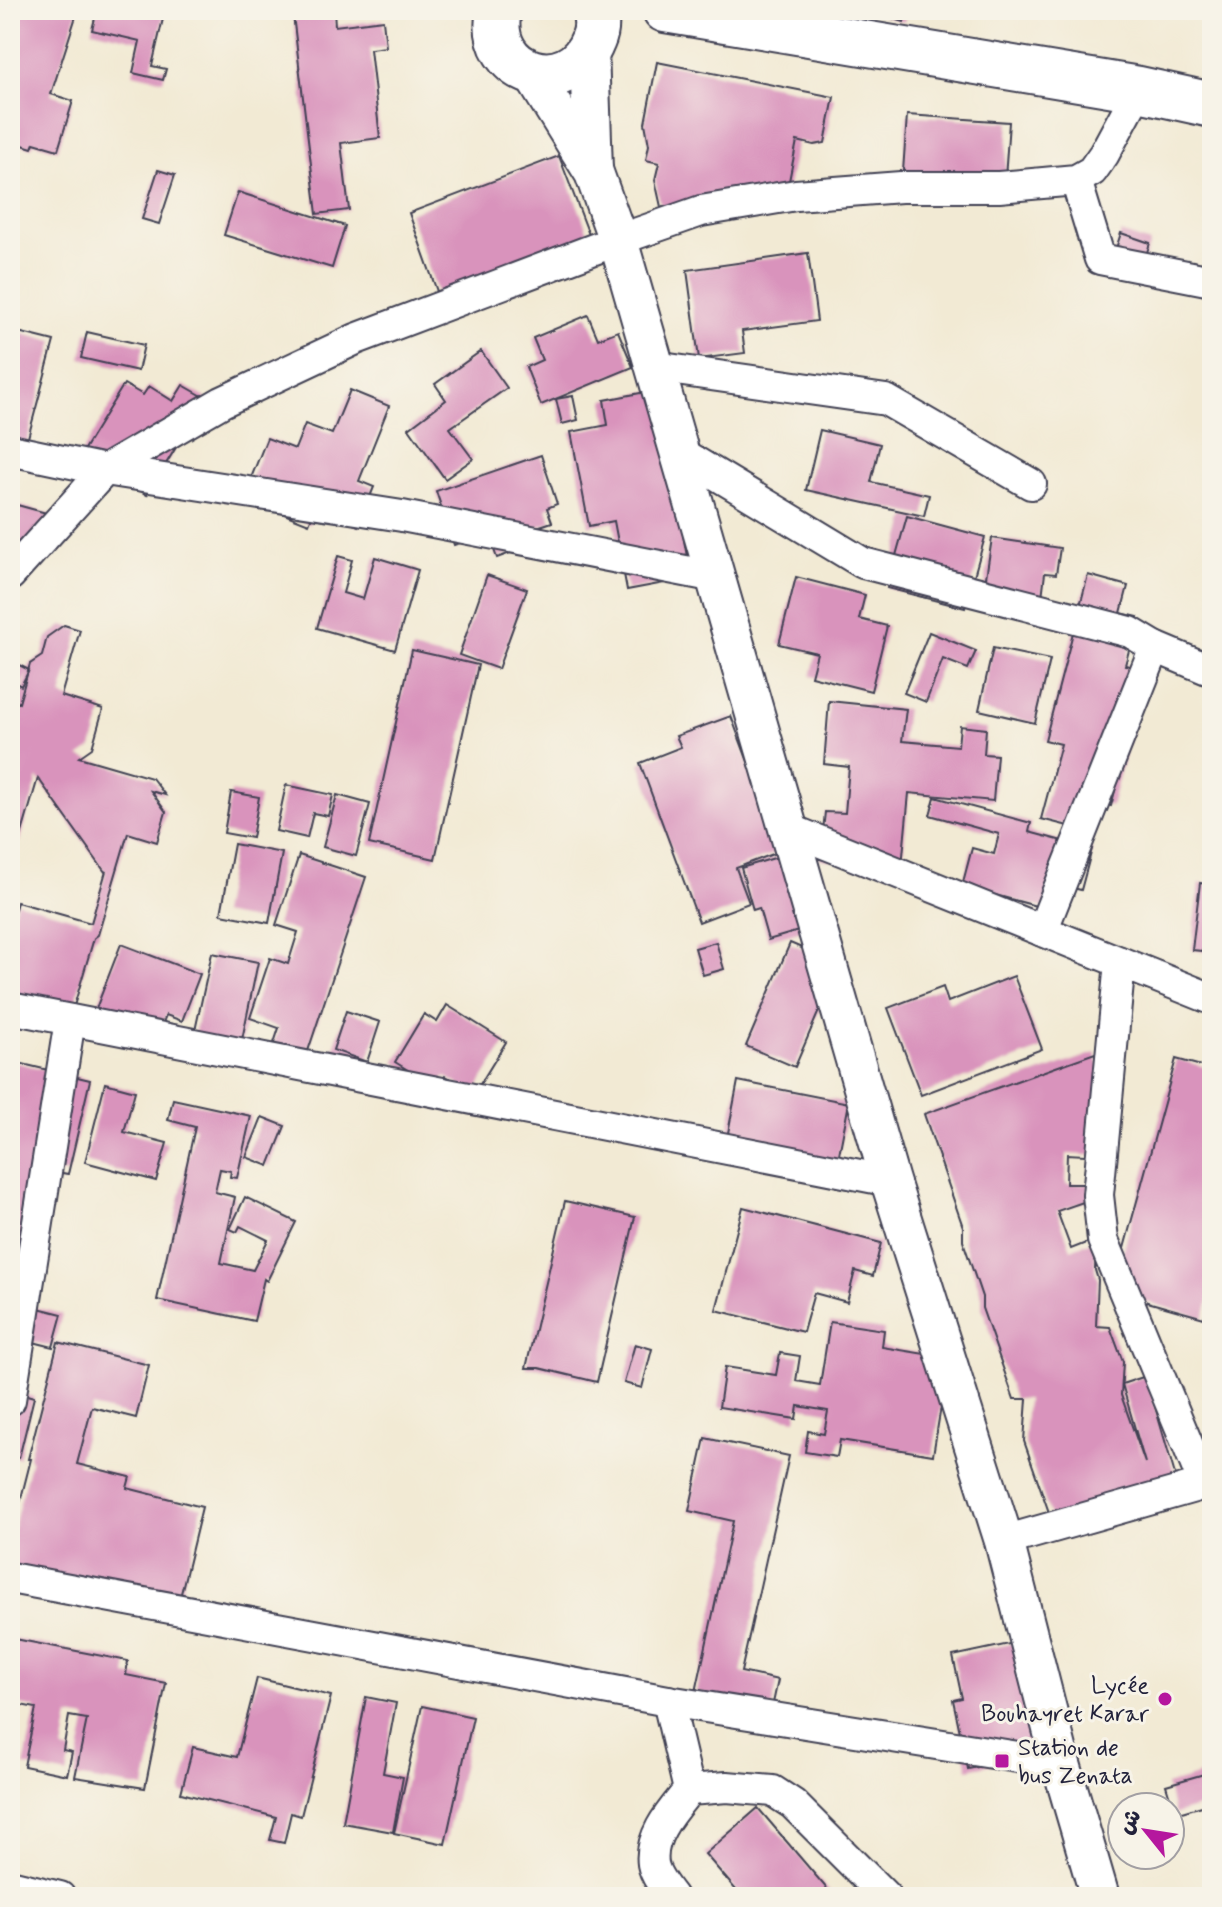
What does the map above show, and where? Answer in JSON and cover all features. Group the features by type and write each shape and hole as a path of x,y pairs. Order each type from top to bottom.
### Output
{"main road":[{"path":"466,10 498,25 505,54 517,66 532,73 548,75 565,71 579,63 592,30"},
{"path":"665,10 710,14 1139,89 1212,105"}],"street":[{"path":"592,30 594,173"},
{"path":"532,73 594,173 618,240 890,1181 1004,1541 1061,1764 1100,1897"},
{"path":"10,575 105,470 222,402 356,339 701,211 796,195 901,187 999,187 1076,180 1092,171 1104,154 1139,89"},
{"path":"1076,180 1100,259 1212,281"},
{"path":"655,367 886,400 1031,484"},
{"path":"10,450 105,470 402,516 716,577"},
{"path":"679,452 863,563 1130,632 1155,647 1212,671"},
{"path":"1042,931 1155,647"},
{"path":"789,829 1212,999"},
{"path":"1004,1541 1208,1483 1103,1240 1098,1195 1120,962"},
{"path":"10,1008 890,1181"},
{"path":"10,1400 70,1020"},
{"path":"10,1578 668,1701 1061,1764"},
{"path":"668,1701 689,1790"},
{"path":"672,1897 653,1865 655,1846 663,1823 689,1790 727,1787 773,1791 793,1804 886,1897"},
{"path":"10,1885 60,1897"}],"building":[{"path":"10,10 78,10 51,94 73,101 58,150 34,143 32,148 10,141"},
{"path":"97,10 165,10 152,66 166,69 163,80 133,73 140,41 92,30"},
{"path":"334,10 335,26 383,20 386,47 370,49 380,138 341,143 349,210 317,214 293,15"},
{"path":"865,10 907,10 904,22"},
{"path":"657,62 834,97 825,143 814,145 797,141 787,191 685,212 661,207 655,180 659,163 646,160 649,145 645,123"},
{"path":"907,115 1009,122 1004,192 902,186"},
{"path":"559,156 591,240 439,297 409,213"},
{"path":"158,170 175,175 159,224 142,219"},
{"path":"238,192 345,226 332,268 224,235"},
{"path":"1121,233 1150,243 1139,277 1110,267"},
{"path":"808,253 817,321 742,331 745,353 699,359 687,270"},
{"path":"588,315 598,339 618,331 633,367 541,405 526,367 542,360 533,338"},
{"path":"10,330 54,341 22,460 10,457"},
{"path":"87,332 144,345 138,371 81,358"},
{"path":"481,351 507,388 450,428 473,459 445,479 409,428 446,400 435,384"},
{"path":"124,384 143,395 149,386 173,401 183,385 206,398 147,495 81,454"},
{"path":"350,390 389,406 359,481 374,487 358,526 315,509 309,524 243,498 267,438 295,449 305,424 332,434"},
{"path":"656,390 691,578 627,590 614,521 589,526 571,432 608,425 604,400"},
{"path":"573,396 578,420 562,424 556,399"},
{"path":"820,430 880,444 871,482 929,495 924,516 806,490"},
{"path":"541,455 557,504 547,508 552,522 525,531 530,546 497,558 488,534 454,545 436,491"},
{"path":"10,503 50,514 40,550 10,542"},
{"path":"907,516 985,537 965,608 887,588"},
{"path":"992,538 1060,548 1056,574 1045,573 1040,613 982,604"},
{"path":"338,556 352,560 343,593 363,599 375,557 418,570 395,650 317,628"},
{"path":"487,575 527,589 498,669 459,655"},
{"path":"1088,575 1128,586 1121,613 1138,617 1125,665 1147,670 1111,806 1092,801 1084,830 1041,819 1061,744 1045,740"},
{"path":"796,577 865,595 859,619 887,626 871,691 811,676 817,653 779,644"},
{"path":"64,625 80,630 61,696 103,709 92,748 79,757 152,778 165,795 151,791 166,812 157,842 128,833 69,1023 10,1006 10,927 17,902 91,923 106,871 38,778 19,843 10,840 10,701 19,703 30,664 42,656 47,637"},
{"path":"929,632 976,651 968,669 943,659 926,702 904,693"},
{"path":"993,648 1050,660 1035,723 979,710"},
{"path":"412,650 478,665 435,859 369,844"},
{"path":"13,662 29,670 21,686 10,680"},
{"path":"829,701 906,709 902,741 958,746 960,726 986,729 984,754 997,755 993,801 909,793 902,866 820,859 825,812 845,813 849,767 824,764"},
{"path":"731,716 781,851 736,868 749,903 699,922 640,763 681,747 676,736"},
{"path":"286,785 333,795 328,816 313,813 307,838 276,831"},
{"path":"231,792 259,797 252,838 224,833"},
{"path":"337,795 370,804 356,856 323,847"},
{"path":"935,797 1031,823 1029,832 1092,849 1081,890 1069,887 1062,913 962,886 972,848 994,854 999,834 930,815"},
{"path":"234,844 282,853 269,923 221,914"},
{"path":"299,855 366,877 304,1063 271,1052 279,1028 250,1018 270,958 288,964 298,932 276,925"},
{"path":"781,856 802,930 768,940 759,908 753,910 741,868"},
{"path":"1200,883 1212,885 1212,952 1192,950"},
{"path":"716,942 724,969 703,975 695,948"},
{"path":"790,943 839,964 795,1067 746,1046"},
{"path":"121,944 200,974 182,1021 166,1015 155,1043 92,1019"},
{"path":"212,953 258,962 238,1059 191,1049"},
{"path":"1014,976 1042,1049 921,1095 888,1008 943,987 948,1002"},
{"path":"447,1005 506,1042 474,1094 445,1076 437,1088 395,1062 424,1014 437,1022"},
{"path":"346,1011 380,1022 367,1062 333,1050"},
{"path":"1095,1053 1107,1089 1104,1156 1067,1154 1066,1184 1089,1184 1089,1200 1057,1211 1071,1249 1096,1239 1096,1326 1110,1327 1123,1362 1121,1395 1145,1463 1122,1384 1146,1376 1178,1485 1052,1521 1024,1441 1027,1399 1014,1399 982,1308 982,1297 963,1241 963,1227 924,1114"},
{"path":"1176,1059 1212,1069 1212,1288 1204,1318 1112,1292"},
{"path":"10,1061 90,1080 68,1174 51,1171 21,1295 10,1293"},
{"path":"738,1081 849,1103 834,1180 723,1159"},
{"path":"105,1083 135,1091 124,1132 167,1143 156,1181 85,1162"},
{"path":"173,1099 251,1116 237,1178 230,1177 231,1171 220,1169 215,1192 235,1197 221,1263 253,1270 268,1240 240,1226 237,1232 230,1229 245,1197 296,1222 267,1281 264,1279 254,1321 157,1300 195,1127 168,1120"},
{"path":"262,1117 285,1126 269,1166 246,1157"},
{"path":"565,1201 635,1217 597,1382 539,1368 526,1368"},
{"path":"743,1207 881,1243 873,1276 855,1271 847,1302 814,1293 803,1332 716,1310"},
{"path":"10,1301 62,1314 53,1347 29,1341 16,1392 34,1397 19,1458 10,1455"},
{"path":"830,1322 884,1330 882,1347 949,1358 933,1455 840,1440 837,1457 805,1452 808,1431 824,1434 828,1411 798,1406 796,1419 719,1407 725,1367 776,1375 780,1353 800,1356 796,1381 820,1385"},
{"path":"58,1342 149,1365 136,1418 92,1407 77,1464 130,1477 127,1488 202,1507 177,1610 10,1575 10,1542"},
{"path":"635,1344 652,1349 642,1388 624,1383"},
{"path":"705,1438 789,1456 741,1672 778,1680 772,1708 696,1692 733,1521 689,1511"},
{"path":"10,1638 128,1661 126,1675 166,1683 145,1788 75,1777 87,1719 69,1716 63,1750 72,1752 67,1775 24,1766 36,1708 10,1703"},
{"path":"1028,1640 1052,1752 968,1769 953,1700 962,1698 953,1656"},
{"path":"257,1678 331,1696 301,1816 291,1813 284,1843 270,1840 276,1817 181,1793 193,1747 237,1757"},
{"path":"366,1697 396,1703 383,1773 403,1777 393,1832 343,1823"},
{"path":"422,1706 473,1717 445,1844 394,1833"},
{"path":"1204,1774 1212,1803 1186,1811 1186,1791 1168,1791 1166,1785"},
{"path":"758,1808 834,1897 742,1897 705,1854"}],"place":[{"name":"Lycée Bouhayret Karar","path":"1165,1699"},
{"name":"Station de bus Zenata","path":"1002,1761"}]}
